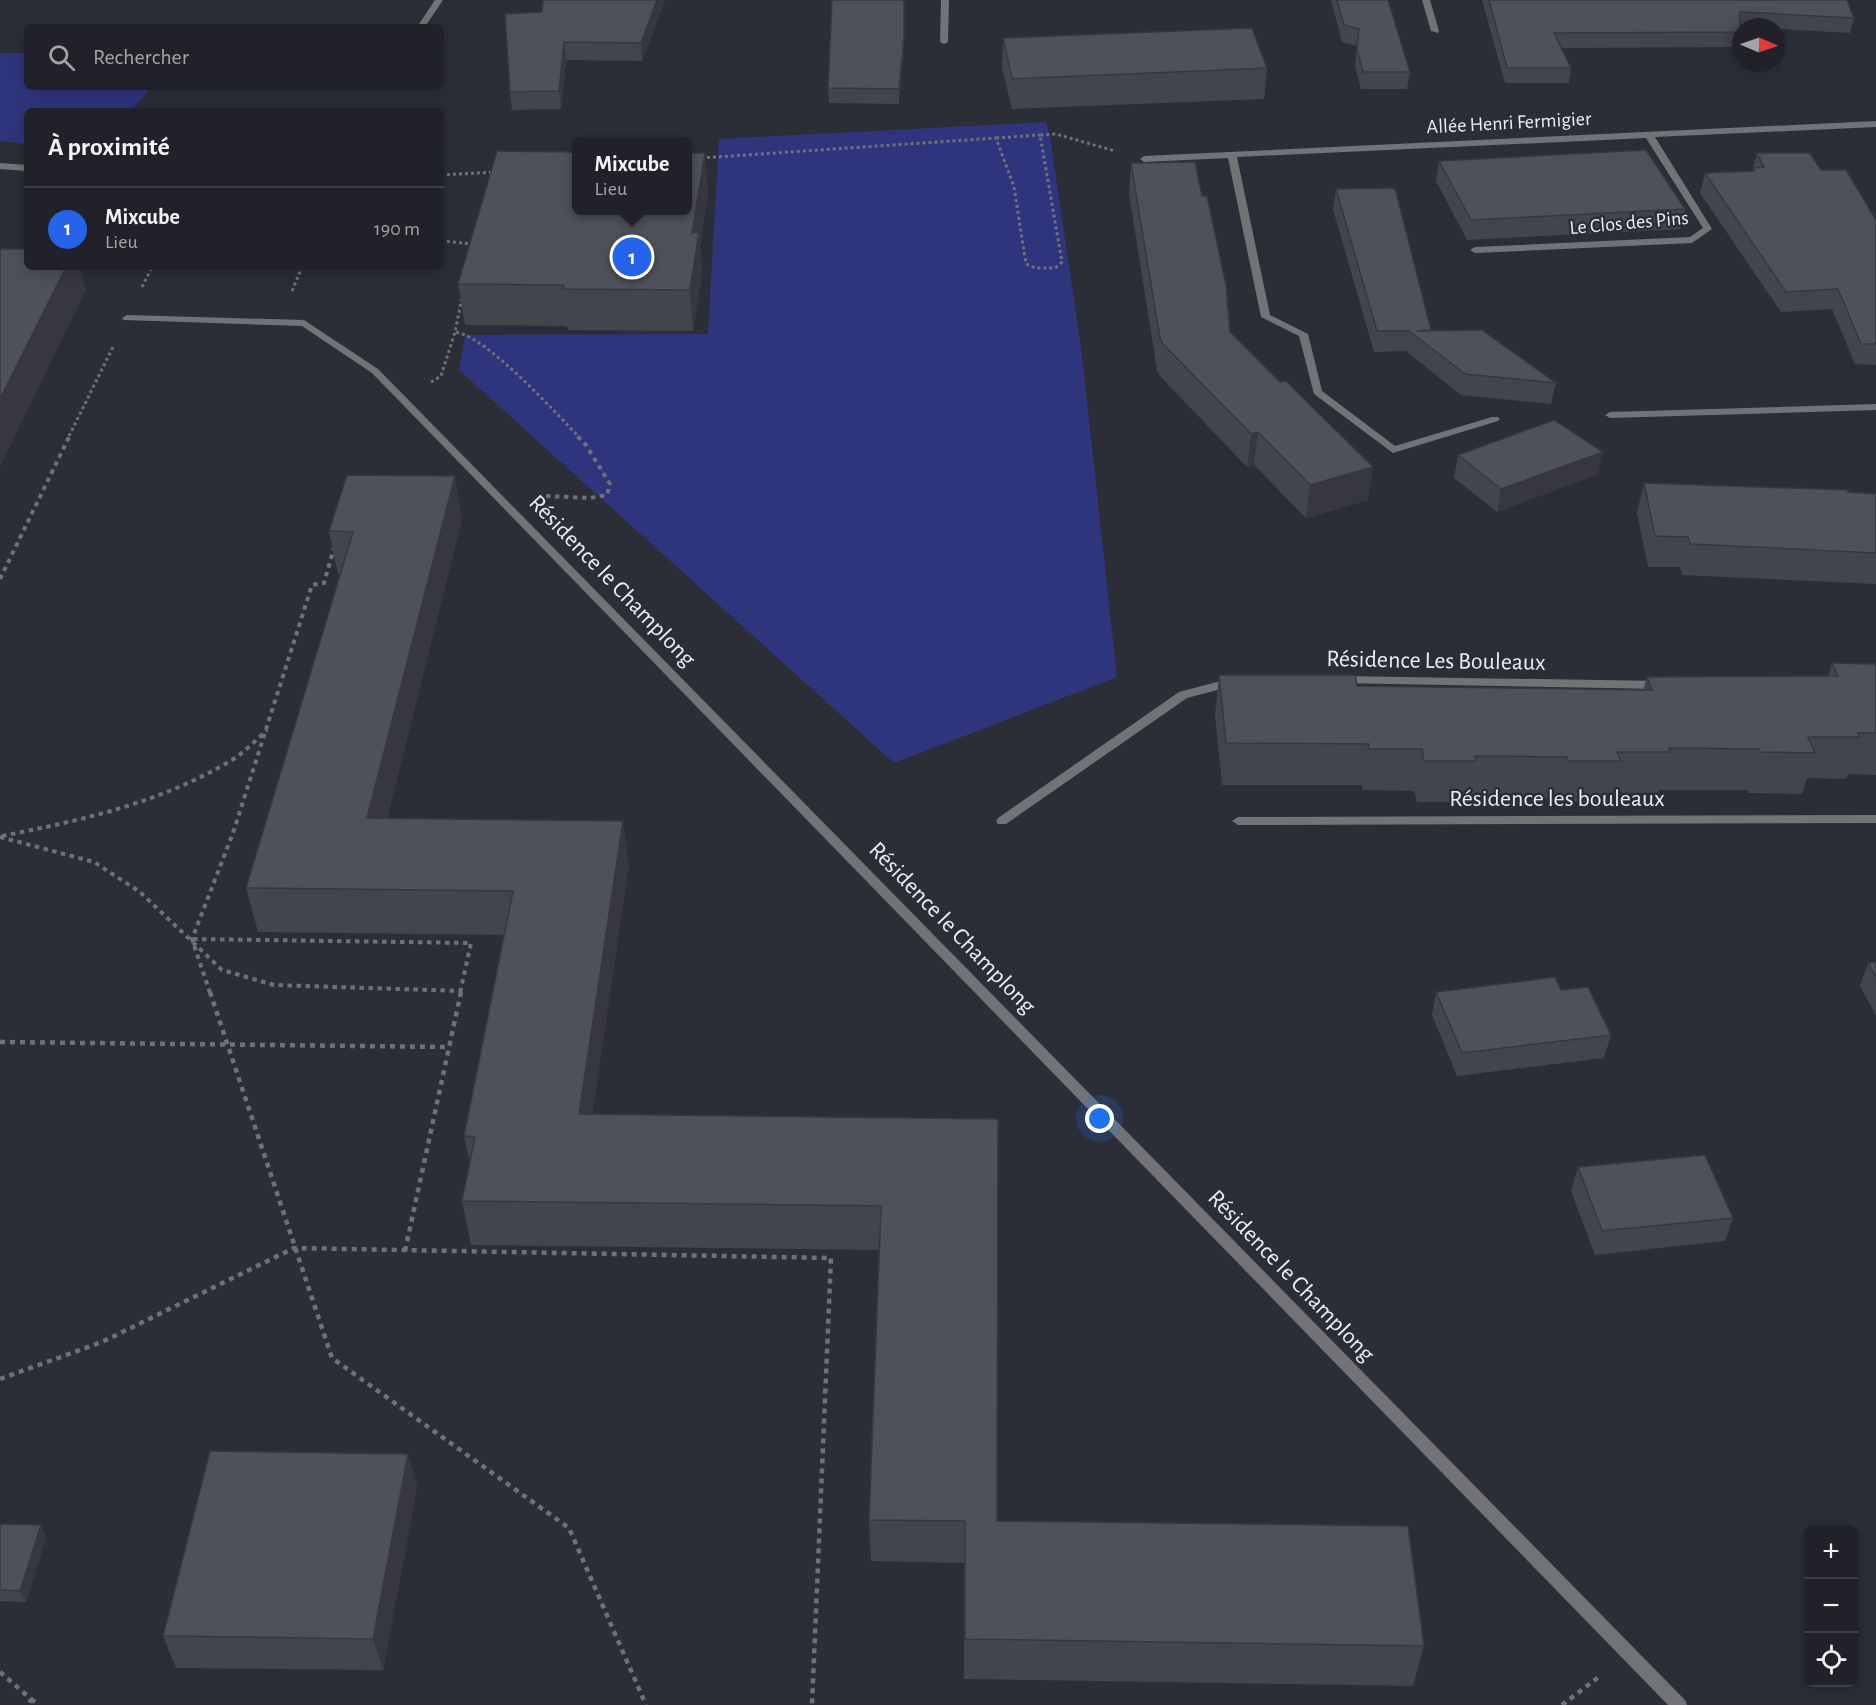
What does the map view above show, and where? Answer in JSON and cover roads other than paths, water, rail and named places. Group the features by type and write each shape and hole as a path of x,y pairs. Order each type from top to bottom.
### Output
{"street":[{"path":"423,24 439,0"},
{"path":"944,42 945,0"},
{"path":"1426,0 1435,31"},
{"name":"Allée Henri Fermigier","path":"1144,159 1876,124"},
{"name":"Le Clos des Pins","path":"1475,250 1692,240 1708,229 1649,135"},
{"path":"1232,156 1266,317 1303,333 1317,392 1394,450 1495,419"},
{"path":"0,166 24,168"},
{"name":"Résidence le Champlong","path":"128,318 304,323 375,371 1679,1705"},
{"path":"1610,415 1876,407"},
{"path":"1002,821 1183,695 1242,679"},
{"name":"Résidence Les Bouleaux","path":"1326,680 1672,685"},
{"name":"Résidence les bouleaux","path":"1238,821 1876,819"}],"place":[{"name":"Mixcube","path":"632,257"}]}
